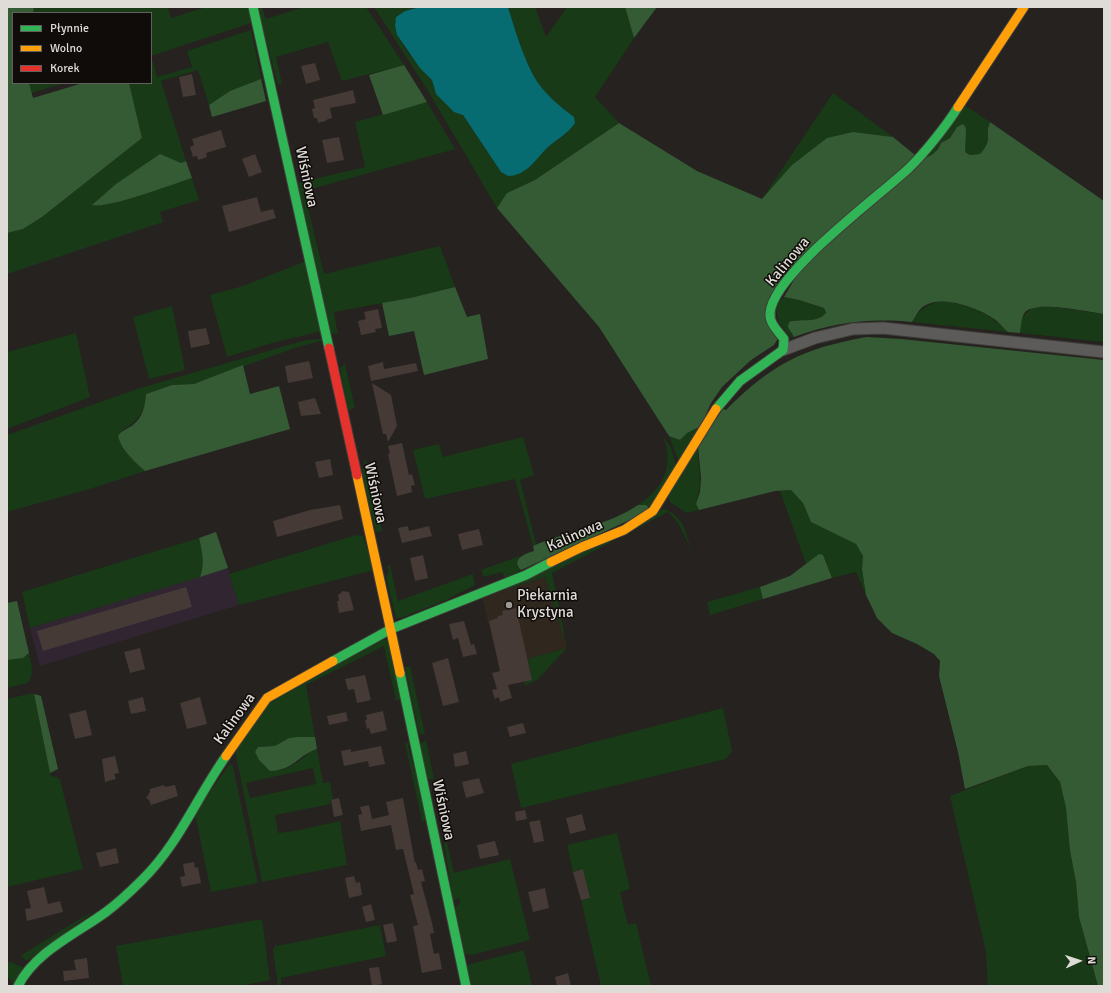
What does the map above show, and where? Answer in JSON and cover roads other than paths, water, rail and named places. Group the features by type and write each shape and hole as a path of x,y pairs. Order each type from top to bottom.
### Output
{"street":[{"name":"Wiśniowa","path":"253,7 391,629 466,986"},
{"name":"Kalinowa","path":"18,986 22,978 44,955 107,911 143,879 171,846 218,767 267,698 391,629 526,575 582,547 624,530 653,511 670,486 702,430 718,406 740,381 783,350 784,339 772,321 770,312 778,292 812,252 909,168 954,112 1024,7"},
{"path":"783,350 815,338 853,329 883,328 1104,352"}],"water":[{"path":"420,7 508,7 521,46 533,75 546,93 574,117 575,123 525,170 508,176 501,172 463,115 454,112 436,94 432,80 420,68 397,35 395,26 396,17 405,11"}],"place":[{"name":"Piekarnia Krystyna","path":"509,605"}]}
